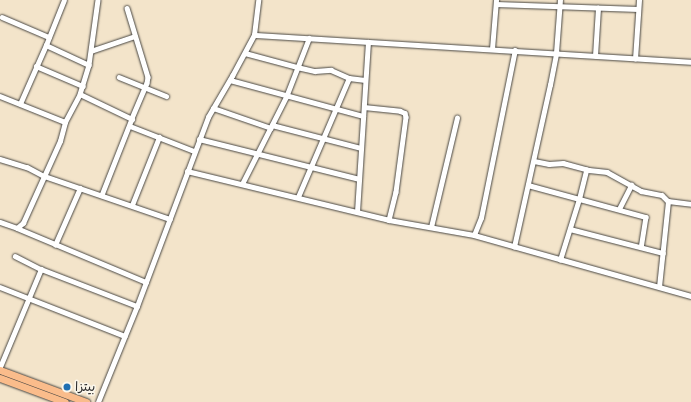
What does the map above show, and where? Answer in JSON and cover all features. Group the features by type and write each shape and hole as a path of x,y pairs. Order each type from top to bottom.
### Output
{"main road":[{"path":"0,369 81,401"},
{"path":"0,378 65,402"}],"street":[{"path":"20,104 64,0"},
{"path":"17,228 22,223 44,176 60,141 65,122 83,86 89,65 98,0"},
{"path":"98,402 137,306 199,139 213,108 245,53 254,34 258,0"},
{"path":"514,247 534,161 556,53 560,0"},
{"path":"635,59 639,0"},
{"path":"492,49 496,2 638,9"},
{"path":"102,195 145,88 148,77 127,8"},
{"path":"595,56 598,8"},
{"path":"2,17 49,37"},
{"path":"254,34 691,62"},
{"path":"91,52 135,36"},
{"path":"242,184 286,96 309,38"},
{"path":"357,212 368,42"},
{"path":"46,45 89,65"},
{"path":"474,235 481,218 514,50"},
{"path":"245,53 297,67 315,71 334,71 349,78 365,80"},
{"path":"36,66 83,86"},
{"path":"120,77 166,96"},
{"path":"298,197 349,78"},
{"path":"230,80 336,110 363,116"},
{"path":"80,94 132,119"},
{"path":"0,96 65,122"},
{"path":"364,107 400,111 405,113 406,117 397,185 389,220"},
{"path":"213,108 271,127 324,138 361,148"},
{"path":"431,227 457,118"},
{"path":"130,126 194,151"},
{"path":"132,205 159,137"},
{"path":"199,139 359,179"},
{"path":"0,159 27,167 44,176 170,219"},
{"path":"534,161 549,164 563,163 586,170 610,173 643,192 662,195 668,201 691,204"},
{"path":"560,260 579,199 586,170"},
{"path":"187,171 389,220 474,235 691,295"},
{"path":"528,185 619,209 646,218 641,247"},
{"path":"619,209 631,185"},
{"path":"55,245 80,188"},
{"path":"659,287 668,201"},
{"path":"0,222 146,282"},
{"path":"570,228 663,253"},
{"path":"14,256 137,306"},
{"path":"0,369 41,268"},
{"path":"0,287 125,336"}],"place":[{"name":"بيتزا","path":"67,387"}]}
